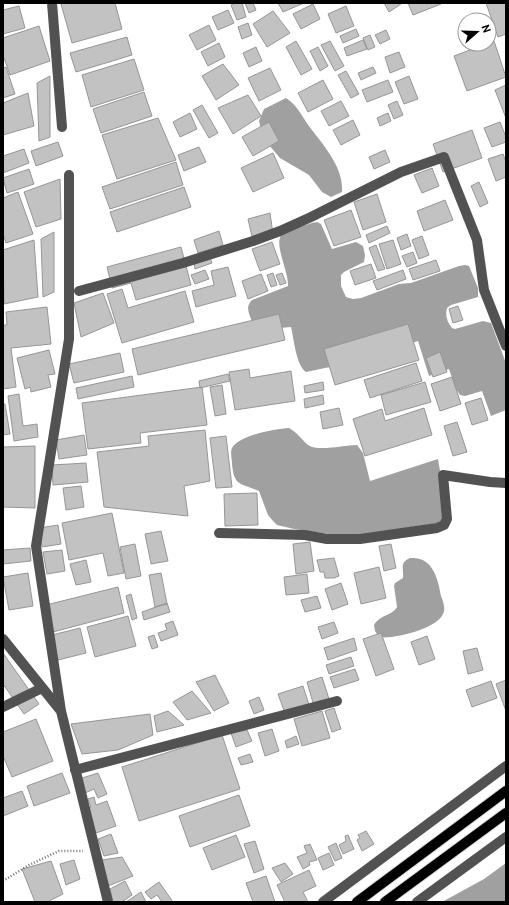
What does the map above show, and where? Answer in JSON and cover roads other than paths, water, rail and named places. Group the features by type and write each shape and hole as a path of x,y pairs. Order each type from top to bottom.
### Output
{"main road":[{"path":"358,902 506,791"},
{"path":"384,902 506,813"}],"street":[{"path":"52,3 62,127"},
{"path":"79,291 184,263 280,231 401,172 444,157 477,240 484,290 506,346"},
{"path":"69,175 69,339 36,546 61,711 108,902"},
{"path":"219,533 305,535 328,539 360,539 437,528 444,525 447,519 443,474 490,482 506,483"},
{"path":"3,639 61,711"},
{"path":"3,707 42,688"},
{"path":"75,770 337,701"},
{"path":"323,902 506,766"},
{"path":"417,902 506,837"}]}
